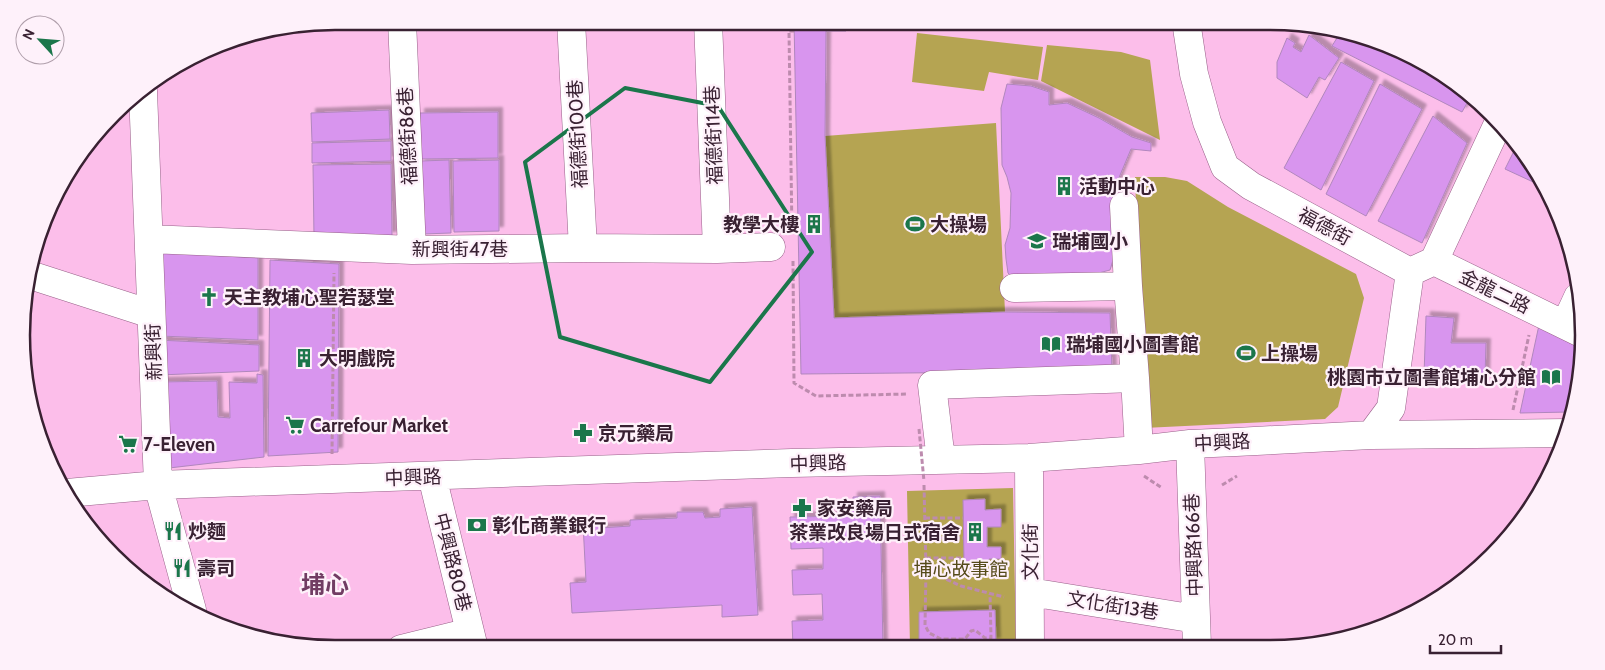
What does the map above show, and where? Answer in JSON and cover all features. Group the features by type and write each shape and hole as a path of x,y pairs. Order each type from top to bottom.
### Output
{"street":[{"name":"福德街86巷","path":"402,30 412,250"},
{"name":"福德街100巷","path":"571,30 583,248"},
{"name":"福德街114巷","path":"708,30 717,249"},
{"name":"福德街","path":"1187,30 1194,74 1205,112 1225,167 1251,186 1422,266"},
{"name":"新興街","path":"143,98 158,485 190,604"},
{"path":"1371,435 1391,408 1422,266 1495,130"},
{"path":"1124,206 1139,450"},
{"name":"新興街47巷","path":"149,239 412,250 717,249 785,246"},
{"name":"金龍二路","path":"1422,266 1534,310 1573,329"},
{"path":"36,277 151,314"},
{"path":"1014,288 1128,286"},
{"path":"941,460 932,385 1135,378"},
{"name":"中興路","path":"74,492 158,485 1029,458 1139,450 1190,444 1371,435 1559,433"},
{"name":"中興路166巷","path":"1190,444 1197,640"},
{"name":"文化街","path":"1029,458 1022,595 1029,640"},
{"name":"中興路80巷","path":"432,476 472,640"},
{"name":"文化街13巷","path":"1022,595 1196,619"}],"path":[{"path":"794,30 789,31 785,246 794,383 816,396 933,394"},
{"path":"332,480 334,247"},
{"path":"1508,433 1534,310"},
{"path":"919,428 924,483 926,625 929,633 940,639 965,639 971,631 975,630 985,638 992,638 990,594"},
{"path":"1222,485 1237,476"},
{"path":"925,518 963,518"},
{"path":"925,538 963,538"},
{"path":"926,558 964,558"},
{"path":"926,570 962,586 990,594 1022,595"}],"highlighted area":[{"path":"625,88 718,106 812,252 710,382 560,337 525,162"}],"green space":[{"path":"917,33 1043,47 1038,80 989,72 984,91 912,82"},
{"path":"1047,45 1121,52 1150,60 1160,140 1041,81"},
{"name":"大操場","path":"996,123 1005,312 834,318 825,136"},
{"name":"上操場","path":"1135,177 1165,177 1187,181 1228,207 1356,274 1364,298 1338,407 1325,419 1144,428"},
{"name":"埔心故事館","path":"1013,488 1016,640 910,640 907,491"}],"building":[{"name":"教學大樓","path":"794,30 846,30 826,31 825,136 834,318 1005,312 1110,313 1112,371 801,374"},
{"path":"1309,35 1339,58 1325,80 1319,77 1307,98 1277,78 1277,62 1287,38 1295,43 1293,47 1301,52"},
{"path":"1337,38 1387,53 1439,81 1467,103 1462,112 1332,46"},
{"path":"1341,62 1374,81 1321,190 1284,168"},
{"name":"活動中心","path":"1007,84 1031,86 1049,92 1049,105 1067,103 1099,118 1132,137 1151,143 1151,151 1131,149 1118,180 1117,221 1119,240 1110,270 1087,276 1012,277 1008,273 1005,245 1010,228 1011,193 1002,165 1001,108"},
{"path":"1380,84 1422,109 1366,216 1326,194"},
{"path":"389,110 390,139 312,142 311,113"},
{"path":"498,112 498,158 421,159 420,113"},
{"path":"1433,116 1467,143 1422,243 1378,221"},
{"path":"391,141 391,161 312,163 312,143"},
{"path":"1514,151 1534,182 1505,169"},
{"path":"449,160 451,233 423,234 421,161"},
{"path":"499,160 499,231 454,232 453,161"},
{"path":"391,164 392,236 314,238 313,165"},
{"name":"天主教埔心聖若瑟堂","path":"162,252 258,258 258,340 160,336"},
{"name":"大明戲院","path":"270,260 339,264 338,452 268,456"},
{"path":"1426,316 1454,318 1451,343 1486,343 1485,377 1424,375"},
{"name":"桃園市立圖書館埔心分館","path":"1539,325 1575,341 1572,375 1565,412 1520,413"},
{"path":"158,340 259,345 259,371 159,375"},
{"path":"257,374 263,375 264,457 169,468 160,382 217,381 218,417 230,418 229,382 257,383"},
{"path":"880,496 883,640 793,640 792,621 823,620 822,594 793,595 792,570 823,569 823,548 791,549 790,517 849,516 849,508 853,508 853,497"},
{"name":"茶業改良場日式宿舍","path":"985,499 985,510 1001,509 1001,527 987,527 987,547 1001,547 1001,559 989,559 989,563 964,563 963,500"},
{"path":"752,507 758,615 722,617 722,605 572,613 570,583 586,582 583,523 599,522 600,528 630,526 630,520 677,518 677,512 703,512 705,518 720,517 720,509"},
{"path":"995,610 996,640 919,640 919,612"}],"place":[{"name":"活動中心","path":"1064,186"},
{"name":"教學大樓","path":"814,224"},
{"name":"大操場","path":"915,224"},
{"name":"瑞埔國小","path":"1037,241"},
{"name":"天主教埔心聖若瑟堂","path":"209,297"},
{"name":"瑞埔國小圖書館","path":"1051,344"},
{"name":"上操場","path":"1246,353"},
{"name":"大明戲院","path":"304,358"},
{"name":"桃園市立圖書館埔心分館","path":"1551,377"},
{"name":"Carrefour Market","path":"295,425"},
{"name":"京元藥局","path":"583,433"},
{"name":"7-Eleven","path":"128,444"},
{"name":"家安藥局","path":"802,508"},
{"name":"彰化商業銀行","path":"477,525"},
{"name":"炒麵","path":"173,531"},
{"name":"茶業改良場日式宿舍","path":"975,532"},
{"name":"壽司","path":"182,568"}],"district":[{"name":"埔心","path":"325,585"}]}
